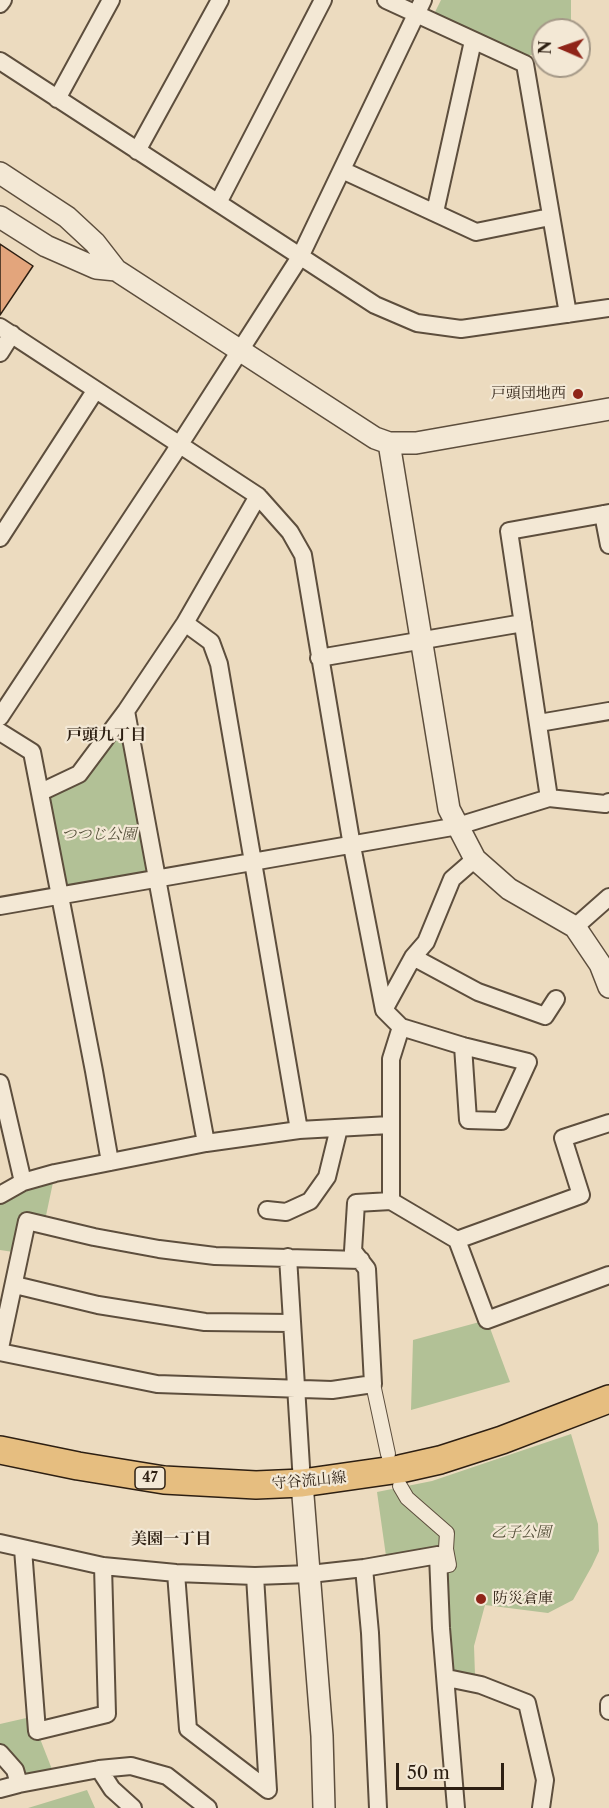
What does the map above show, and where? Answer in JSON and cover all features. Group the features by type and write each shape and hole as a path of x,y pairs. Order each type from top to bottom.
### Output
{"main road":[{"name":"守谷流山線","path":"0,1450 164,1480 246,1484 302,1483 396,1470 475,1449 609,1399"}],"street":[{"path":"0,4 3,0"},
{"path":"57,99 111,0"},
{"path":"137,151 220,0"},
{"path":"218,202 323,0"},
{"path":"386,0 420,7 473,41 525,64 568,314"},
{"path":"0,717 180,445 300,257 420,7"},
{"path":"435,212 473,41"},
{"path":"0,61 375,305 417,323 461,329 609,308"},
{"path":"342,170 476,232 550,217"},
{"path":"0,173 67,217 94,243 116,270 361,430 389,443 416,443 609,409"},
{"path":"0,217 46,246 96,268 116,270"},
{"path":"0,353 6,331 258,496 291,532 303,555 352,846 384,1010 401,1027 463,1046 528,1062 501,1121 468,1120 463,1046"},
{"path":"0,538 95,391"},
{"path":"389,443 449,809 475,859 509,889 575,927 600,964 609,987"},
{"path":"41,792 79,774 126,711 185,622 258,496"},
{"path":"549,798 509,531 606,513 609,544"},
{"path":"185,622 211,642 219,664 299,1130"},
{"path":"320,658 523,623"},
{"path":"126,711 206,1143"},
{"path":"539,723 609,711"},
{"path":"0,732 32,752 110,1162"},
{"path":"0,906 458,826 549,798 605,804 609,802"},
{"path":"384,1010 413,957 426,942 452,879 475,859"},
{"path":"575,927 609,897"},
{"path":"413,957 478,992 545,1016 556,999"},
{"path":"392,1201 391,1059 401,1027"},
{"path":"0,1083 23,1182"},
{"path":"457,1240 581,1195 563,1138 609,1123"},
{"path":"0,1195 23,1182 206,1143 299,1130 390,1125"},
{"path":"267,1210 286,1212 310,1201 327,1178 339,1128"},
{"path":"439,1567 449,1565 446,1549 447,1533 407,1498 396,1470 373,1384 367,1269 353,1251 356,1203 392,1201 457,1240 487,1320 609,1275"},
{"path":"361,1260 215,1256 94,1237 27,1221 0,1350 157,1384 332,1390 373,1384"},
{"path":"288,1257 302,1483 322,1736 324,1808"},
{"path":"15,1285 98,1305 205,1322 291,1323"},
{"path":"0,1543 103,1566 176,1573 255,1576 310,1574 438,1556 441,1628 447,1678 456,1808"},
{"path":"23,1549 37,1731 107,1714 103,1566"},
{"path":"364,1568 382,1807"},
{"path":"176,1573 188,1729 268,1790 255,1576"},
{"path":"447,1678 481,1685 527,1702 545,1780 541,1808"},
{"path":"609,1704 609,1711"},
{"path":"0,1753 15,1770 19,1784"},
{"path":"0,1789 99,1768 131,1766 166,1776 208,1808"},
{"path":"99,1768 112,1789 133,1808"}],"green space":[{"path":"441,0 571,0 571,18 531,18 531,55 525,56 433,16"},
{"name":"つつじ公園","path":"126,711 157,879 60,896 41,792 79,774"},
{"path":"55,1173 44,1225 27,1222 20,1253 0,1250 0,1195"},
{"path":"487,1320 510,1382 411,1410 413,1340"},
{"name":"乙子公園","path":"571,1434 598,1524 599,1551 592,1566 573,1600 548,1613 485,1605 474,1646 475,1675 453,1673 442,1547 386,1556 377,1492 432,1481"},
{"path":"35,1716 37,1731 55,1777 19,1784 0,1753 0,1724"},
{"path":"87,1790 95,1808 28,1808"}],"building":[{"path":"0,244 33,266 0,315"}],"place":[{"name":"戸頭団地西","path":"578,394"},
{"name":"防災倉庫","path":"481,1599"}],"district":[{"name":"戸頭九丁目","path":"106,735"},
{"name":"美園一丁目","path":"171,1539"}]}
